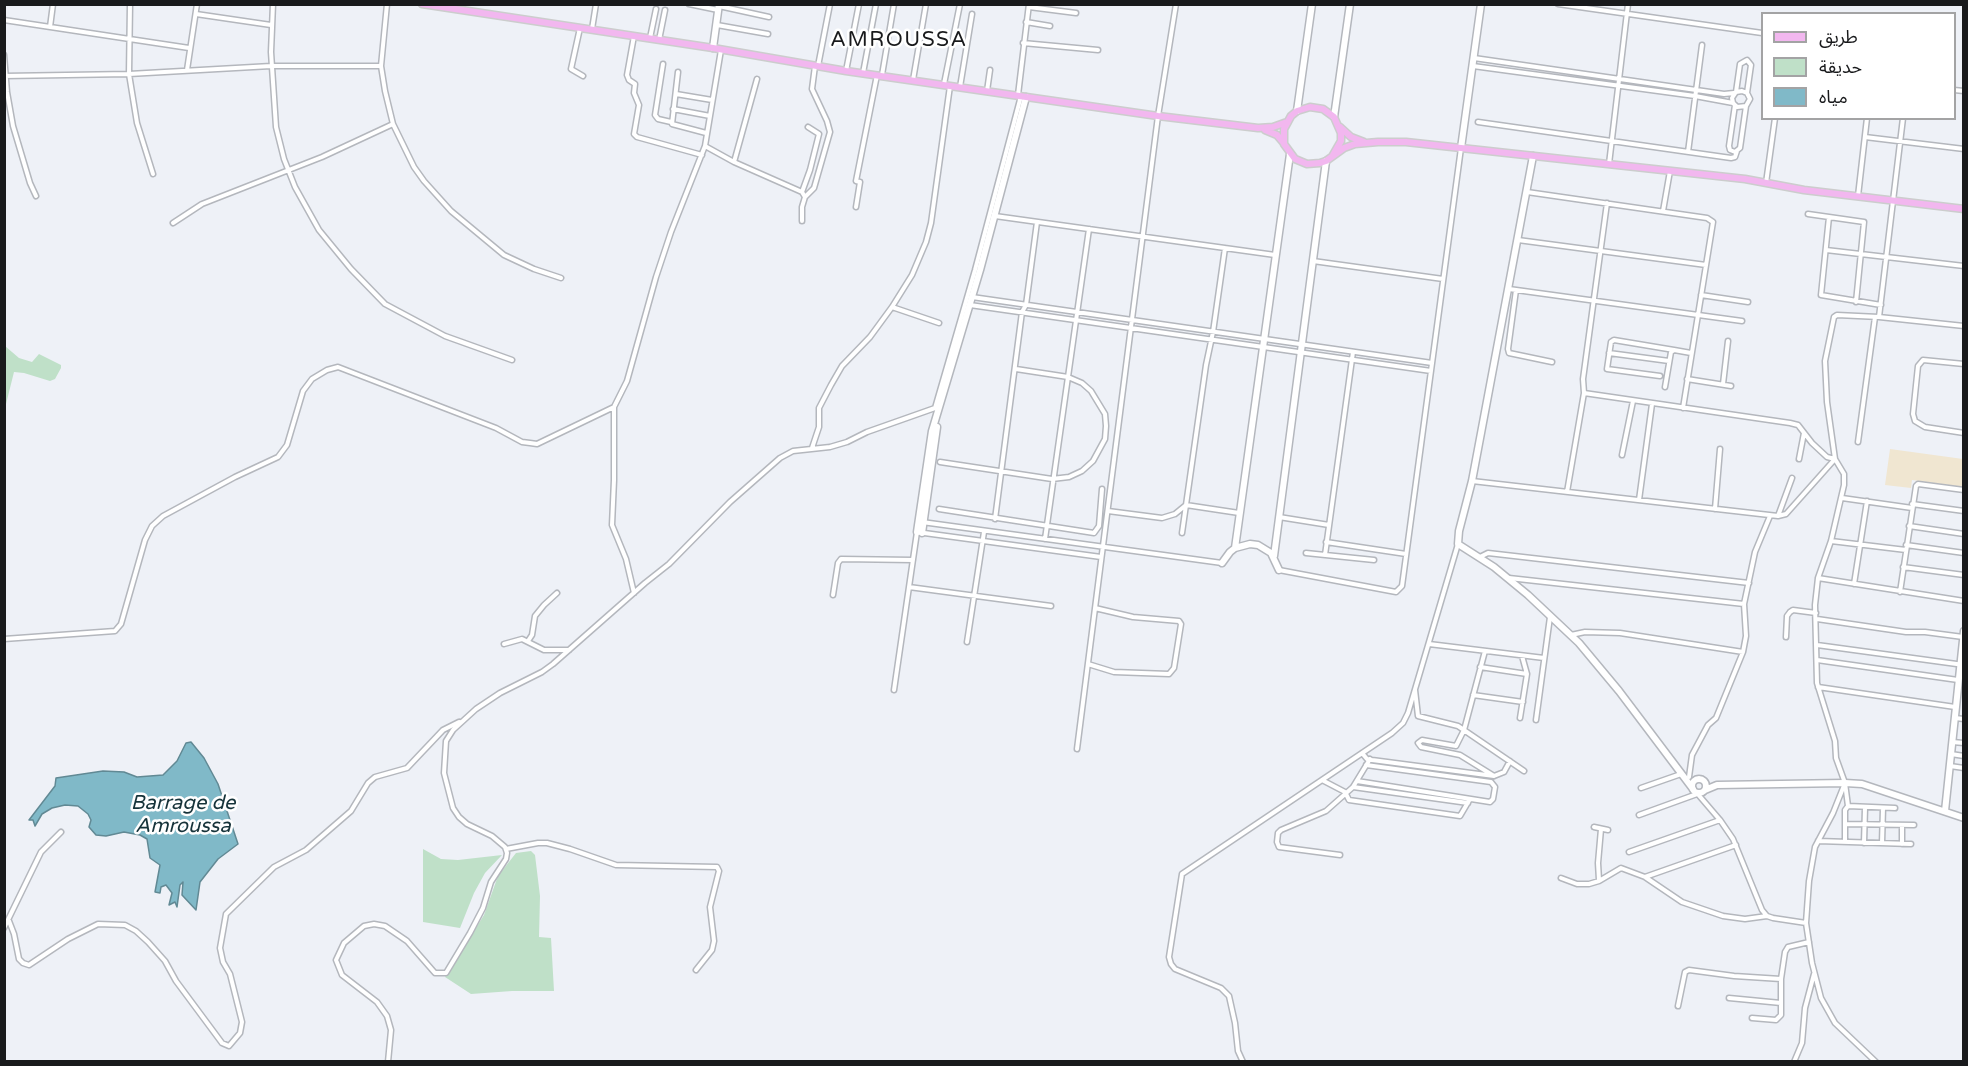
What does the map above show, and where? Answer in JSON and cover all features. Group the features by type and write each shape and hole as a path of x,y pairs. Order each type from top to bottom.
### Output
{"main road":[{"path":"422,4 713,48 846,71 1258,129 1277,135 1290,154 1300,162 1314,165 1326,161 1349,146 1367,142 1406,142 1670,171 1964,209"},
{"path":"1258,129 1273,128 1287,122 1297,111 1317,107 1329,112 1351,137 1367,142"},
{"path":"1284,144 1283,137 1287,122"},
{"path":"1333,155 1341,141 1339,125"}],"street":[{"path":"50,27 53,4"},
{"path":"130,4 129,74 137,123 153,174"},
{"path":"187,70 197,4"},
{"path":"273,4 271,66 276,127 295,187 319,230 351,269 385,304 445,336 512,360"},
{"path":"387,4 381,66 388,106 393,124 404,147 424,181 466,225 504,255 561,278"},
{"path":"592,29 596,4"},
{"path":"689,4 719,7 769,17"},
{"path":"803,194 814,188 830,132 812,89 830,4"},
{"path":"846,71 859,4"},
{"path":"863,73 876,4"},
{"path":"856,207 861,182 856,181 894,4"},
{"path":"913,80 926,4"},
{"path":"812,448 819,427 819,408 831,385 842,366 870,337 892,307 912,275 927,242 960,4"},
{"path":"1077,749 1142,236 1176,4"},
{"path":"1297,111 1312,4"},
{"path":"1334,117 1350,4"},
{"path":"1326,161 1274,556 1279,570 1396,592 1402,586 1481,4"},
{"path":"1558,4 1761,33"},
{"path":"1609,164 1628,4"},
{"path":"894,690 913,560 937,427 996,216 1023,97 1023,43 1029,6 1076,13"},
{"path":"713,48 719,7"},
{"path":"650,39 656,9"},
{"path":"659,40 665,10"},
{"path":"196,14 271,25"},
{"path":"960,87 972,14"},
{"path":"4,20 189,48"},
{"path":"1026,22 1050,26"},
{"path":"716,24 768,34"},
{"path":"580,28 571,69 583,76"},
{"path":"634,36 627,75 629,80 635,84 634,93 639,105 634,134 637,137 702,155"},
{"path":"1023,43 1098,50"},
{"path":"1688,152 1702,45"},
{"path":"634,593 626,559 612,525 615,480 614,407 627,381 656,277 705,146 721,50"},
{"path":"4,55 13,126 36,196"},
{"path":"1474,58 1724,94 1742,91 1747,93"},
{"path":"1478,122 1731,158 1735,157 1740,148 1749,99 1747,93 1751,65 1747,60 1740,64 1732,98 1734,104 1729,146 1732,151 1737,151"},
{"path":"663,64 655,115 658,119 671,122 673,126 707,133"},
{"path":"5,75 129,74 271,66 381,66"},
{"path":"1473,66 1695,96 1734,104 1740,108 1746,106"},
{"path":"1532,75 1533,68"},
{"path":"987,91 990,70"},
{"path":"671,122 678,72"},
{"path":"735,162 757,79"},
{"path":"676,94 712,100"},
{"path":"388,1062 391,1030 387,1016 377,1002 342,975 336,960 344,943 364,926 374,924 385,926 407,941 435,973 446,973 483,908 491,882 506,860 506,849 492,836 467,824 459,817 449,799 444,773 446,741 453,730 476,709 500,693 542,672 570,650 669,564 770,465 793,451 830,447 847,442 867,432 935,408 1023,97"},
{"path":"673,109 710,116"},
{"path":"1766,183 1775,120"},
{"path":"1858,196 1867,120"},
{"path":"1858,442 1877,317 1881,305 1903,120"},
{"path":"173,222 202,204 322,157 393,124"},
{"path":"802,221 803,194 819,134 808,126"},
{"path":"1865,137 1964,149"},
{"path":"705,146 803,194"},
{"path":"1235,548 1290,154"},
{"path":"1243,1062 1238,1051 1229,996 1221,988 1175,969 1171,964 1169,957 1182,873 1392,732 1402,723 1408,713 1458,544 1533,156"},
{"path":"1663,212 1670,171"},
{"path":"1527,192 1707,218 1713,222 1683,408"},
{"path":"1567,492 1584,393 1583,379 1607,203"},
{"path":"1808,214 1864,222 1856,302"},
{"path":"996,216 1275,255"},
{"path":"1829,217 1821,295 1881,305"},
{"path":"995,519 1037,222"},
{"path":"1046,539 1089,229"},
{"path":"1517,240 1706,265"},
{"path":"1182,533 1225,248"},
{"path":"1826,250 1964,266"},
{"path":"1312,261 1443,279"},
{"path":"1508,289 1742,321"},
{"path":"1516,290 1509,353 1552,362"},
{"path":"1701,295 1748,302"},
{"path":"973,301 1026,305 1214,332 1300,352 1431,371"},
{"path":"973,301 1023,312 1212,339 1301,344 1432,363"},
{"path":"892,307 939,323"},
{"path":"1845,842 1845,810 1848,806 1845,783 1836,758 1835,741 1818,687 1815,590 1832,541 1842,498 1844,474 1835,459 1827,402 1825,361 1834,317 1837,315 1877,317 1964,326"},
{"path":"1660,376 1609,370 1606,367 1611,342 1614,340 1691,352"},
{"path":"1723,384 1728,341"},
{"path":"1665,387 1669,361 1674,350"},
{"path":"1325,555 1353,352"},
{"path":"1609,353 1669,361"},
{"path":"1964,364 1923,360 1918,366 1912,414 1915,421 1925,427 1964,433"},
{"path":"4,639 115,631 120,624 145,540 152,526 163,516 235,477 278,457 287,445 303,391 312,379 327,370 338,367 496,428 522,442 537,444 614,407"},
{"path":"940,462 1054,479 1069,477 1082,471 1093,461 1105,439 1105,414 1100,402 1082,383 1068,377 1016,369"},
{"path":"1687,379 1731,386"},
{"path":"1584,393 1798,425 1827,457 1835,459"},
{"path":"1622,455 1633,401"},
{"path":"1640,500 1652,404"},
{"path":"1799,459 1805,433"},
{"path":"1714,509 1720,449"},
{"path":"1472,481 1778,516 1786,514 1835,459"},
{"path":"1778,516 1792,478"},
{"path":"1900,592 1916,486 1918,484 1964,490"},
{"path":"939,509 1094,532 1098,531 1102,489"},
{"path":"1842,498 1964,511"},
{"path":"1854,584 1867,501"},
{"path":"1108,511 1162,518 1176,514 1186,506 1240,513"},
{"path":"1689,777 1692,755 1708,724 1716,718 1743,652 1746,636 1744,604 1755,552 1770,516"},
{"path":"1278,517 1329,525"},
{"path":"921,522 1222,563 1235,548 1243,544 1258,545 1274,556"},
{"path":"1909,526 1964,534"},
{"path":"967,642 984,532"},
{"path":"919,533 1101,557"},
{"path":"1832,541 1964,553"},
{"path":"1326,542 1406,554"},
{"path":"1458,544 1508,578 1579,643 1619,691 1680,772 1699,791"},
{"path":"1306,553 1374,560"},
{"path":"1480,558 1488,553 1749,583"},
{"path":"832,595 838,563 843,558 913,560"},
{"path":"1903,567 1964,575"},
{"path":"1508,578 1744,604"},
{"path":"1818,578 1964,601"},
{"path":"909,587 1051,606"},
{"path":"528,641 532,635 536,616 544,604 557,593"},
{"path":"1088,664 1114,672 1169,675 1174,668 1181,624 1179,621 1133,617 1095,608"},
{"path":"1786,637 1787,616 1792,610 1816,613"},
{"path":"1536,720 1550,616"},
{"path":"1816,619 1963,637"},
{"path":"1945,811 1955,707 1960,699 1958,680 1962,665 1964,630"},
{"path":"1570,635 1585,632 1620,633 1743,652"},
{"path":"504,644 522,639 538,649 570,650"},
{"path":"1429,644 1544,658"},
{"path":"1817,645 1962,665"},
{"path":"1485,651 1464,730 1455,747 1422,740 1418,745 1460,755 1494,776"},
{"path":"1520,718 1527,674 1522,656"},
{"path":"1817,660 1958,680"},
{"path":"1480,667 1527,674"},
{"path":"1818,687 1955,707"},
{"path":"1415,690 1418,716 1451,723 1524,771"},
{"path":"1473,695 1523,702"},
{"path":"1954,718 1964,719"},
{"path":"7,921 14,933 19,959 29,964 68,939 98,924 124,925 136,931 165,961 176,981 222,1043 229,1046 240,1034 242,1022 230,974 223,962 220,948 226,914 274,867 306,850 351,812 368,783 375,777 407,768 443,730 464,720"},
{"path":"1952,741 1964,743"},
{"path":"1362,753 1370,759 1494,776 1504,772 1510,762"},
{"path":"1950,754 1964,756"},
{"path":"1340,855 1280,847 1277,842 1278,833 1326,811 1353,787 1370,759"},
{"path":"1353,787 1469,801 1492,800 1494,784 1491,782 1366,765"},
{"path":"1949,766 1964,768"},
{"path":"1680,772 1717,785 1862,784 1964,818"},
{"path":"1641,788 1680,772"},
{"path":"1322,780 1345,792 1349,801 1460,816 1469,801"},
{"path":"1357,781 1469,801"},
{"path":"1699,791 1706,785 1701,781"},
{"path":"1701,781 1693,784 1736,845 1756,900 1767,916"},
{"path":"1845,783 1833,813 1815,847 1809,881 1806,923 1821,998 1835,1023 1876,1062"},
{"path":"1639,815 1717,785"},
{"path":"1848,806 1895,808"},
{"path":"1864,843 1865,808"},
{"path":"1882,843 1883,808"},
{"path":"1629,852 1720,820"},
{"path":"1845,824 1914,825"},
{"path":"1902,825 1902,844"},
{"path":"1594,826 1608,830"},
{"path":"1599,881 1601,829"},
{"path":"4,928 41,852 61,832"},
{"path":"1818,840 1911,844"},
{"path":"506,849 547,843 616,866 717,867 718,878 710,907 714,941 712,950 696,970"},
{"path":"1645,878 1736,845"},
{"path":"1561,878 1577,884 1589,884 1621,868 1645,878 1682,902 1723,916 1745,919 1767,916 1806,923"},
{"path":"1752,1018 1776,1020 1781,1015 1781,979 1785,952 1788,947 1809,942"},
{"path":"1678,1006 1685,972 1689,970 1781,979"},
{"path":"1794,1062 1802,1043 1805,1008 1815,974"},
{"path":"1729,998 1781,1003"}],"shaded area":[{"path":"1890,449 1963,459 1963,487 1912,480 1911,488 1885,485"}],"green space":[{"path":"5,346 19,358 32,362 39,354 61,365 61,368 55,379 50,381 14,372 5,408"},
{"path":"423,849 441,859 458,860 502,855 485,873 460,928 423,922"},
{"path":"531,851 535,855 540,896 539,937 551,938 554,991 471,994 445,977 484,915 498,876 516,853"}],"water":[{"name":"Barrage de Amroussa","path":"191,742 204,758 218,784 238,844 218,859 200,882 196,910 182,895 183,882 180,885 177,907 175,902 169,905 172,893 166,885 161,887 160,893 155,892 160,865 150,858 147,839 140,835 124,832 106,836 96,835 89,827 91,820 88,814 78,806 65,805 52,808 42,814 35,826 33,820 29,820 55,786 56,778 103,771 124,772 137,777 163,775 177,761 186,743"}],"district":[{"name":"AMROUSSA","path":"899,40"}]}
